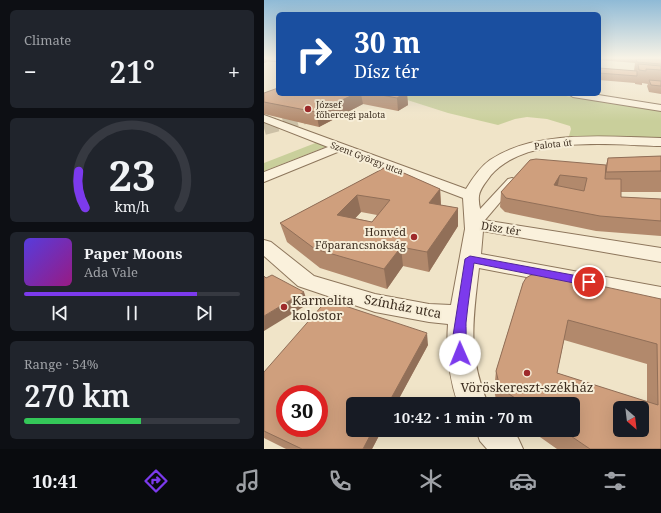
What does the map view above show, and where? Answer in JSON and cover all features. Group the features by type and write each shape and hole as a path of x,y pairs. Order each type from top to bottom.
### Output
{"street":[{"path":"586,96 661,104"},
{"path":"586,96 661,108"},
{"name":"Szent György utca","path":"264,118 471,196"},
{"name":"Palota út","path":"471,196 481,177 492,164 514,152 536,145 571,142 661,142"},
{"path":"264,177 339,147"},
{"path":"474,224 518,173"},
{"path":"471,196 474,224"},
{"name":"Dísz tér","path":"470,397 461,365 458,342 474,224 661,255"},
{"name":"Színház utca","path":"264,246 306,281 375,303 429,313 461,315"},
{"path":"470,259 661,295"},
{"path":"497,437 506,449"}],"green space":[{"path":"566,96 617,103 661,111 661,138 593,138 569,136 571,129 570,126 547,119 527,117 515,119 498,125 448,113 398,97"},
{"path":"318,142 328,146 264,171 264,163"}],"building":[{"path":"649,80 661,81 661,86 651,85"},
{"path":"276,89 276,96 351,96 316,112 264,102 264,93"},
{"path":"386,96 400,96 397,98"},
{"path":"661,156 661,171 606,172 608,158"},
{"path":"536,159 606,165 605,179 621,179 621,197 661,199 661,221 600,216 506,198 501,192 530,160","holes":["560,175 587,178 584,191 554,185"]},
{"name":"Honvéd Főparancsnokság","path":"388,166 440,189 429,203 458,208 427,252 401,247 384,269 315,249 280,223","holes":["357,195 390,200 372,222 337,215"]},
{"name":"Vöröskereszt-székház","path":"546,274 661,299 661,449 590,449 572,437 580,437 580,397 514,397 500,388 496,371 523,283 526,278 531,275","holes":["568,320 657,344 658,405 649,402 649,437 613,437 613,401 645,401 557,373"]},
{"path":"272,275 304,292 264,316 264,276 266,278"},
{"path":"327,300 427,333 392,397 346,397 346,437 369,437 363,449 302,449 277,437 328,437 328,385 276,385 276,437 264,431 264,372"}],"tunnel":[{"path":"264,128 321,113"}],"place":[{"name":"József főhercegi palota","path":"308,109"},
{"name":"Honvéd Főparancsnokság","path":"414,237"},
{"name":"Karmelita kolostor","path":"284,307"},
{"name":"Vöröskereszt-székház","path":"527,373"}],"route":[{"path":"460,354 458,342 470,259 589,282"}]}
